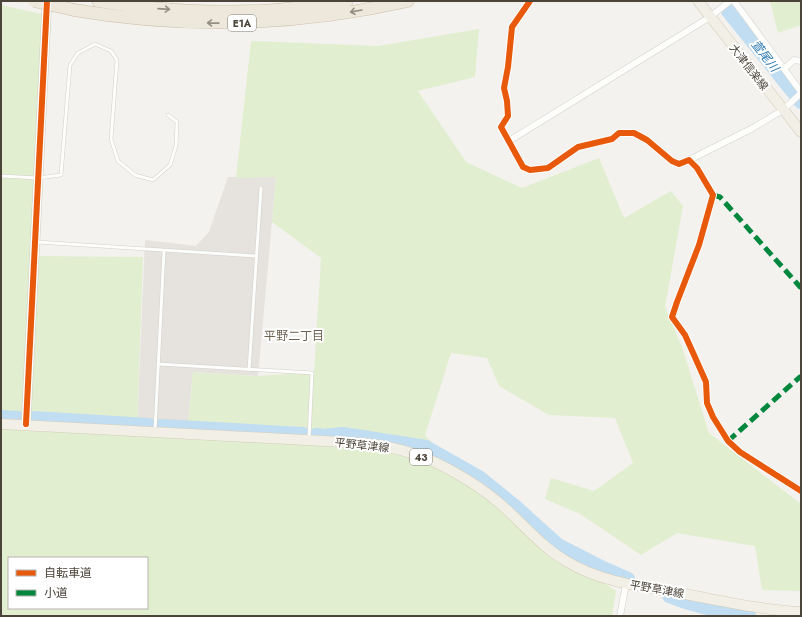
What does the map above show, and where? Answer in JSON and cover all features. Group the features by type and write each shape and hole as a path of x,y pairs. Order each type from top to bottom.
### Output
{"highway":[{"name":"E1A","path":"34,1 106,15 178,22 248,23 292,20 341,14 408,1"},
{"name":"E1A","path":"98,1 146,8 218,11 282,9 346,1"}],"main road":[{"name":"大津信楽線","path":"698,1 712,15 801,132"},
{"name":"平野草津線","path":"1,424 26,424 309,440 385,446 415,454 467,480 498,502 530,533 566,561 598,576 626,584 787,613 801,612"}],"street":[{"path":"26,424 46,1"},
{"path":"508,141 712,15 731,1 785,68 801,93 783,110 751,129 679,164 634,132 619,133 612,139 578,147 548,168 530,170 523,167 508,141 501,128 508,116 504,88 508,67 512,27 530,1"},
{"path":"785,68 794,60 801,61"},
{"path":"689,160 697,168 713,195 699,245 672,317 684,335 697,362 706,382 707,402 713,417 728,441 740,452 801,491"},
{"path":"620,616 626,584"}],"lane":[{"path":"1,176 38,178 61,175 70,65 78,53 95,44 111,52 117,60 111,138 118,161 135,176 153,180 170,165 176,146 177,122 168,116"},
{"path":"249,370 261,188"},
{"path":"35,242 257,256"},
{"path":"155,432 164,251"},
{"path":"158,364 312,374 309,440"}],"shaded area":[{"path":"228,177 276,177 258,376 193,372 187,432 137,429 145,240 196,246 209,232"}],"green space":[{"path":"770,1 801,1 801,25 778,33"},
{"path":"1,5 46,15 34,256 143,257 137,429 187,432 193,372 258,376 314,372 321,258 272,222 276,177 236,178 251,41 378,46 479,29 475,77 418,91 466,162 522,188 599,158 624,218 671,191 683,206 665,307 682,347 709,433 801,504 801,591 762,590 755,546 677,533 641,555 580,514 545,499 551,478 594,491 633,463 615,418 549,415 499,386 487,358 451,353 425,435 467,480 524,529 616,591 612,616 1,616"}],"waterway":[{"name":"萱尾川","path":"728,11 801,102"},
{"path":"1,417 19,418"},
{"path":"33,418 149,425"},
{"path":"161,426 303,434"},
{"path":"316,435 323,436 343,434 426,447 479,477 516,507 558,545 628,579"},
{"path":"669,596 688,603 729,613 749,616"}],"marked path":[{"path":"713,195 720,197 801,288"},
{"path":"728,441 801,376"}],"cycle path":[{"path":"26,424 47,1"},
{"path":"530,1 512,27 508,67 504,88 508,116 501,127 523,167 530,170 548,168 578,147 612,139 619,133 634,133 647,140 672,161 679,164 689,160 697,168 713,195 699,245 672,317 685,335 706,382 707,403 713,417 728,441 740,452 801,491"}],"district":[{"name":"平野二丁目","path":"294,336"}]}
